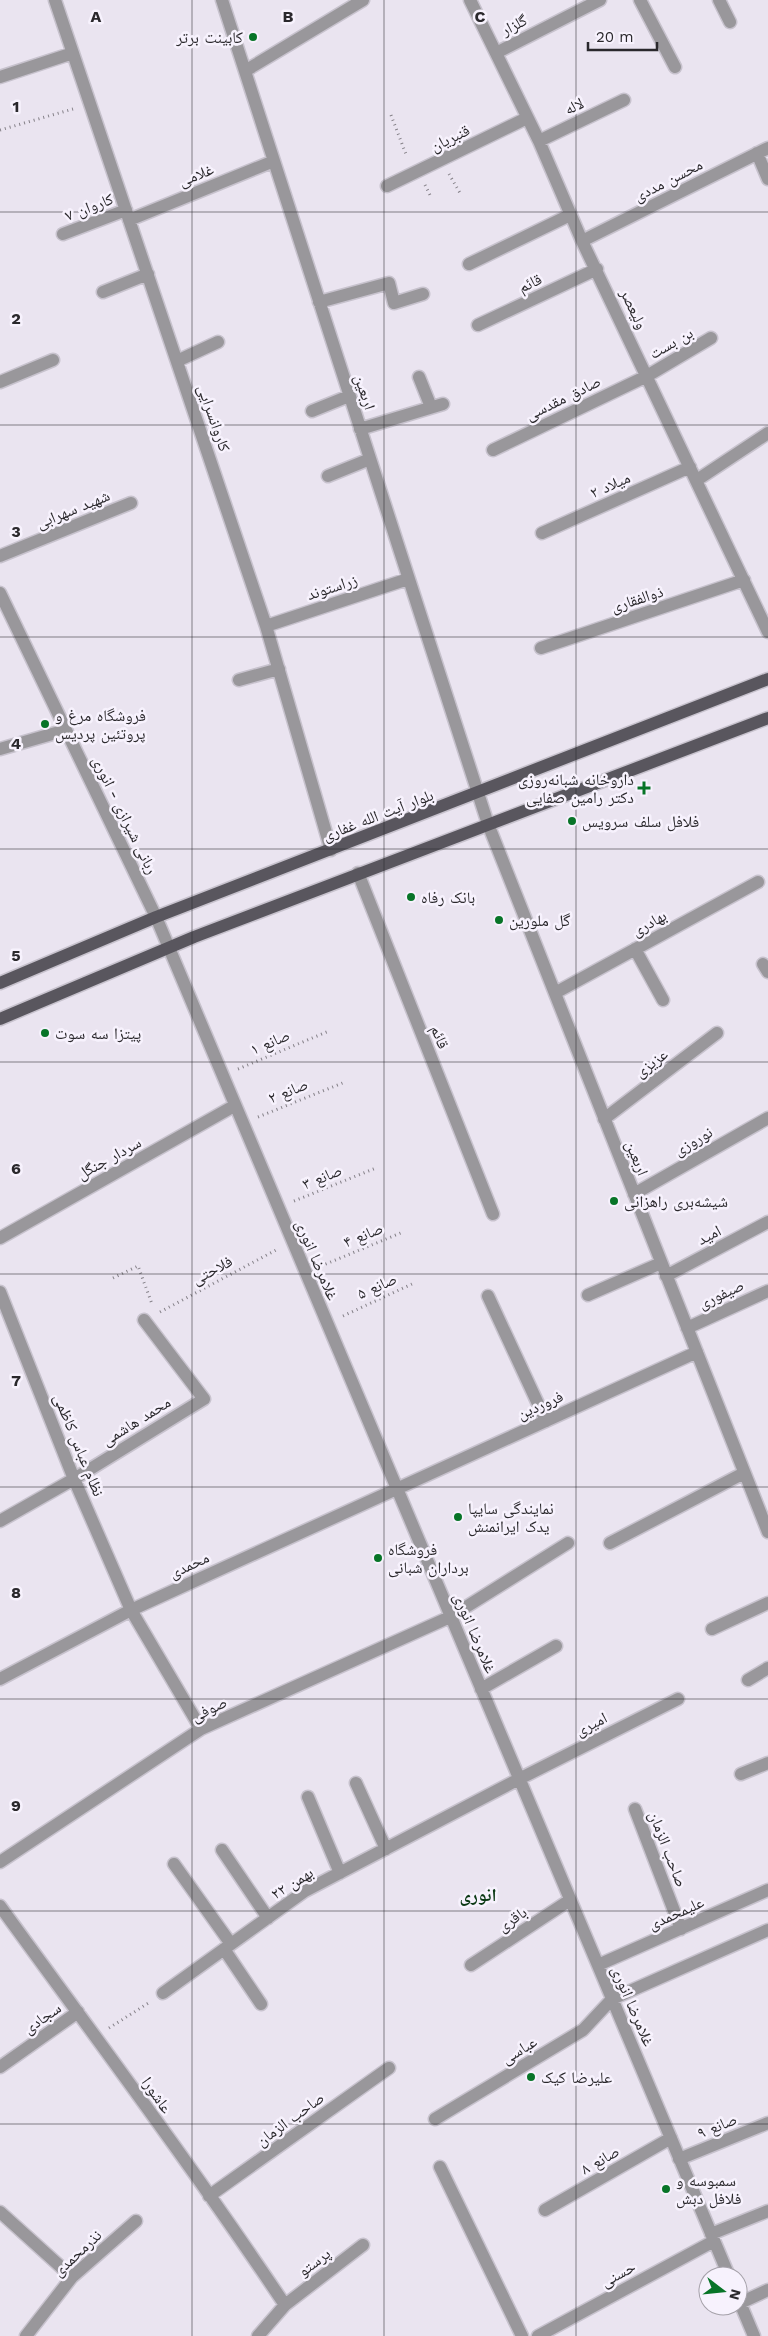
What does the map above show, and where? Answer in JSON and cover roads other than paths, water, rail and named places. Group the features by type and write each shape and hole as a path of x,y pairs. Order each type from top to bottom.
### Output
{"main road":[{"name":"بلوار آیت الله غفاری","path":"0,983 156,917 477,794 768,679"},
{"path":"0,1019 168,948 358,873 768,718"}],"street":[{"name":"کاروانسرایی","path":"55,0 266,626 331,850"},
{"name":"اربعین","path":"222,0 477,794 744,1473 764,1507 768,1532"},
{"path":"245,71 363,0"},
{"name":"ولیعصر","path":"470,0 768,632"},
{"name":"گلزار","path":"496,52 600,0"},
{"path":"640,0 675,67"},
{"path":"719,0 730,22"},
{"path":"0,77 73,53"},
{"name":"لاله","path":"538,141 624,100"},
{"name":"قنبریان","path":"387,186 527,118"},
{"path":"762,150 768,179"},
{"name":"محسن مددی","path":"582,241 762,150"},
{"name":"غلامی","path":"128,215 274,161"},
{"name":"کاروان ۷","path":"63,234 128,215"},
{"path":"468,264 570,215"},
{"name":"قائم","path":"478,326 597,269"},
{"path":"103,292 148,274"},
{"path":"319,302 389,283 394,303 423,294"},
{"name":"بن بست","path":"647,376 711,338"},
{"path":"177,360 218,342"},
{"path":"0,382 53,360"},
{"name":"صادق مقدسی","path":"493,450 647,376"},
{"path":"360,429 437,406 419,378"},
{"path":"312,411 349,396"},
{"path":"697,480 768,433"},
{"path":"328,476 370,459"},
{"name":"میلاد ۲","path":"542,532 690,467"},
{"name":"شهید سهرابی","path":"0,556 131,503"},
{"name":"زراستوند","path":"266,626 408,579"},
{"name":"ذوالفقاری","path":"541,648 744,580"},
{"name":"ربانی شیرازی - انوری","path":"0,592 156,917 168,948"},
{"path":"239,680 278,669"},
{"path":"0,749 66,730"},
{"name":"قائم","path":"358,873 493,1214"},
{"name":"بهادری","path":"555,993 758,882"},
{"name":"غلامرضا انوری","path":"168,948 725,2266"},
{"path":"635,949 663,1000"},
{"name":"عزیزی","path":"604,1119 717,1033"},
{"name":"سردار جنگل","path":"0,1238 234,1106"},
{"name":"نوروزی","path":"634,1194 768,1118"},
{"name":"امید","path":"666,1276 768,1222"},
{"path":"588,1295 661,1263"},
{"name":"صیفوری","path":"687,1328 768,1290"},
{"name":"نظام عباس کاظمی","path":"0,1292 74,1479 131,1610 201,1729"},
{"path":"488,1296 546,1421"},
{"name":"محمد هاشمی","path":"0,1521 74,1479 204,1399 144,1320"},
{"name":"فروردین","path":"396,1488 697,1352"},
{"path":"610,1543 744,1473"},
{"name":"محمدی","path":"0,1679 131,1610 396,1488"},
{"name":"صوفی","path":"0,1862 201,1729 450,1617 568,1543"},
{"path":"712,1628 768,1603"},
{"path":"481,1690 556,1646"},
{"path":"748,1680 768,1668"},
{"name":"امیری","path":"519,1779 678,1699"},
{"path":"741,1774 768,1763"},
{"name":"۲۲ بهمن","path":"163,1993 305,1891 519,1779"},
{"path":"356,1783 386,1849"},
{"path":"308,1797 340,1873"},
{"name":"صاحب الزمان","path":"635,1809 681,1929"},
{"path":"222,1850 268,1918"},
{"path":"174,1864 228,1947 261,2004"},
{"name":"علیمحمدی","path":"598,1965 768,1890"},
{"name":"باقری","path":"471,1965 570,1900"},
{"name":"عاشورا","path":"0,1906 96,2036 285,2305"},
{"path":"612,1999 768,1930"},
{"name":"عباسی","path":"435,2119 584,2030 612,1999"},
{"name":"سجادی","path":"0,2067 78,2012"},
{"name":"صاحب الزمان","path":"209,2196 389,2068"},
{"name":"صانع ۹","path":"679,2159 768,2123"},
{"name":"صانع ۸","path":"545,2210 671,2138"},
{"path":"440,2167 522,2336"},
{"name":"حسنی","path":"538,2336 713,2238 768,2211"},
{"path":"0,2212 72,2277"},
{"name":"نذرمحمدی","path":"26,2336 72,2277 136,2221"},
{"name":"پرستو","path":"258,2336 285,2305 363,2245"},
{"path":"748,2297 768,2290"},
{"path":"746,2316 754,2336"}],"place":[{"name":"کابینت برتر","path":"253,37"},
{"name":"فروشگاه مرغ و پروتئین پردیس","path":"45,724"},
{"name":"داروخانه شبانه‌روزی دکتر رامین صفایی","path":"644,788"},
{"name":"فلافل سلف سرویس","path":"572,821"},
{"name":"بانک رفاه","path":"411,897"},
{"name":"گل ملورین","path":"499,920"},
{"name":"پیتزا سه سوت","path":"45,1033"},
{"name":"شیشه‌بری راهزانی","path":"614,1201"},
{"name":"نمایندگی سایپا یدک ایرانمنش","path":"458,1517"},
{"name":"فروشگاه برداران شبانی","path":"378,1558"},
{"name":"علیرضا کیک","path":"531,2077"},
{"name":"سمبوسه و فلافل دبش","path":"666,2189"}],"district":[{"name":"انوری","path":"478,1894"}]}
